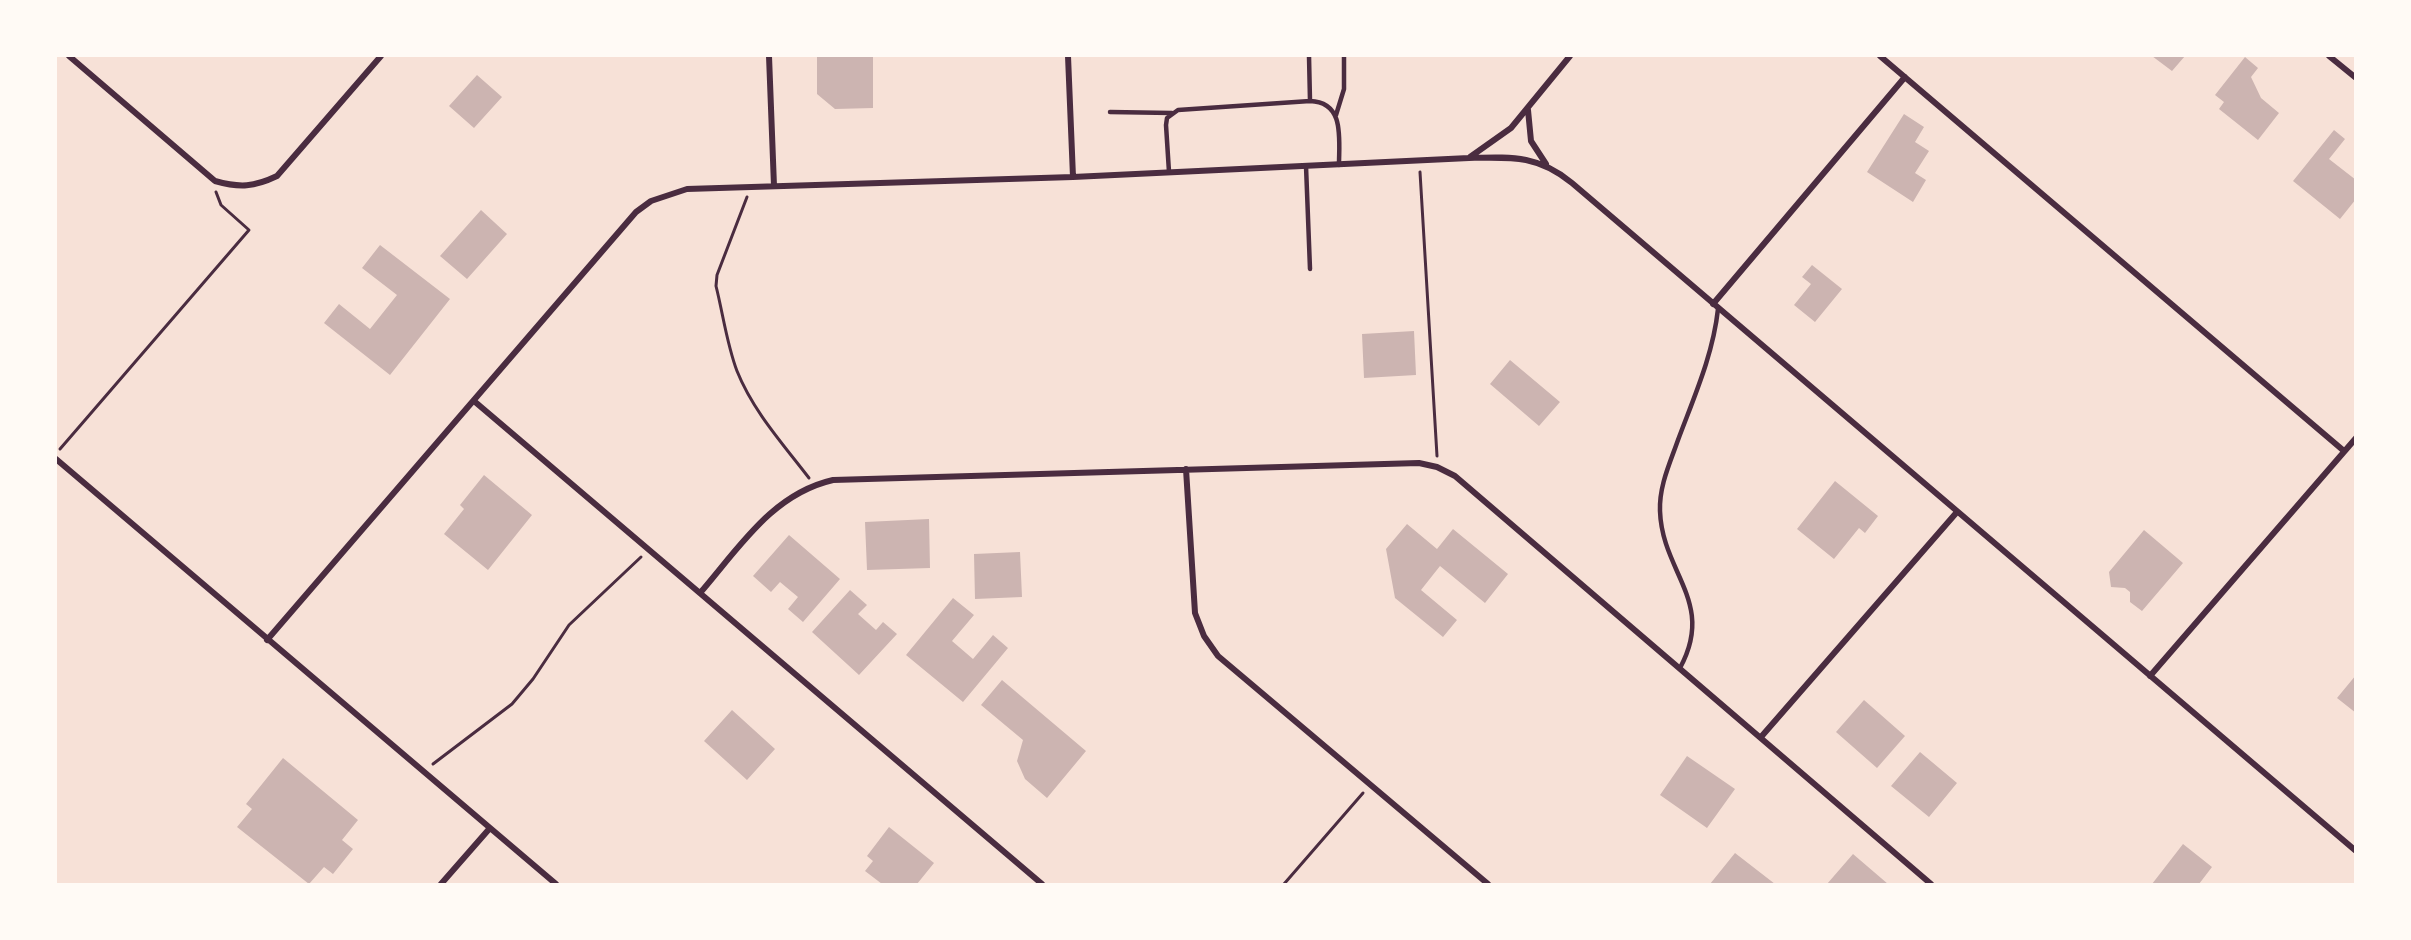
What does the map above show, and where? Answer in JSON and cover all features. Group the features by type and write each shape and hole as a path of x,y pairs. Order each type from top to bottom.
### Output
{"street":[{"path":"69,56 215,181 236,187 258,186 277,176 381,56"},
{"path":"769,56 774,186"},
{"path":"1068,56 1072,177"},
{"path":"1470,158 1511,128 1569,56"},
{"path":"1880,56 2344,451"},
{"path":"2330,56 2355,78"},
{"path":"1713,304 1905,77"},
{"path":"1528,109 1531,141 1547,166"},
{"path":"267,640 636,212 669,193 687,189 748,186 1072,177 1470,158 1521,158 1547,166 1572,183 2355,851"},
{"path":"474,401 1042,885"},
{"path":"2150,676 2355,438"},
{"path":"56,459 556,885"},
{"path":"700,593 780,504 814,485 833,480 1400,462 1437,467 1455,476 1931,885"},
{"path":"1186,469 1195,612 1204,636 1218,656 1488,885"},
{"path":"1761,737 1957,512"},
{"path":"441,885 490,828"}],"lane":[{"path":"1309,56 1310,101"},
{"path":"1339,165 1336,115 1344,88 1344,56"},
{"path":"1110,112 1172,113 1184,109 1310,101 1321,102 1330,107 1336,115"},
{"path":"1169,172 1166,125 1172,113"},
{"path":"1306,166 1310,269"},
{"path":"1680,668 1688,652 1693,617 1690,600 1661,527 1661,491 1708,360 1718,309"}],"path":[{"path":"1420,161 1437,467"},
{"path":"56,454 249,230 221,205 216,194 215,181"},
{"path":"748,186 744,211 719,270 716,286 736,368 745,389 760,414 814,485"},
{"path":"423,772 512,704 533,679 569,625 649,550"},
{"path":"1284,885 1370,785"}],"building":[{"path":"817,56 873,56 873,108 835,109 817,94"},
{"path":"2152,56 2185,56 2172,71"},
{"path":"2245,57 2258,68 2251,77 2261,98 2279,113 2258,140 2219,109 2224,102 2215,95"},
{"path":"477,75 502,97 474,128 449,106"},
{"path":"1904,114 1924,127 1915,142 1929,151 1915,173 1926,180 1913,202 1867,172"},
{"path":"2334,130 2345,139 2329,159 2356,180 2356,199 2340,219 2293,181"},
{"path":"481,210 507,234 467,279 440,256"},
{"path":"380,245 450,299 390,375 324,323 339,304 370,329 397,295 362,268"},
{"path":"1812,265 1842,289 1815,322 1794,305 1811,284 1802,277"},
{"path":"1414,331 1416,375 1364,378 1362,334"},
{"path":"1510,360 1560,402 1539,426 1490,384"},
{"path":"484,475 532,515 488,570 444,534 464,509 460,505"},
{"path":"1835,481 1878,516 1865,533 1859,528 1834,559 1797,529"},
{"path":"929,519 930,568 867,570 865,522"},
{"path":"1407,524 1437,549 1453,529 1508,574 1485,603 1440,566 1421,590 1457,620 1443,637 1395,598 1386,549"},
{"path":"2144,530 2183,563 2142,611 2130,602 2130,592 2125,588 2111,587 2109,572"},
{"path":"789,535 840,579 803,622 788,609 798,597 780,582 771,592 753,576"},
{"path":"1020,552 1022,597 975,599 974,554"},
{"path":"850,590 867,605 858,614 876,630 883,622 897,634 859,675 812,632"},
{"path":"953,598 974,615 952,641 973,659 993,635 1008,648 963,702 906,655"},
{"path":"2356,675 2356,713 2337,698"},
{"path":"1002,680 1086,751 1047,798 1025,779 1017,761 1023,740 981,705"},
{"path":"1864,700 1905,736 1877,768 1836,732"},
{"path":"732,710 775,749 747,780 704,741"},
{"path":"1920,752 1957,783 1929,817 1891,786"},
{"path":"1687,756 1735,789 1707,828 1660,795"},
{"path":"283,758 358,820 342,840 353,849 333,874 324,867 309,884 237,827 252,809 246,804"},
{"path":"889,827 934,863 917,884 882,884 865,871 873,861 867,856"},
{"path":"2183,844 2212,867 2199,884 2152,884"},
{"path":"1735,853 1775,884 1710,884"},
{"path":"1853,854 1888,884 1827,884"}]}
